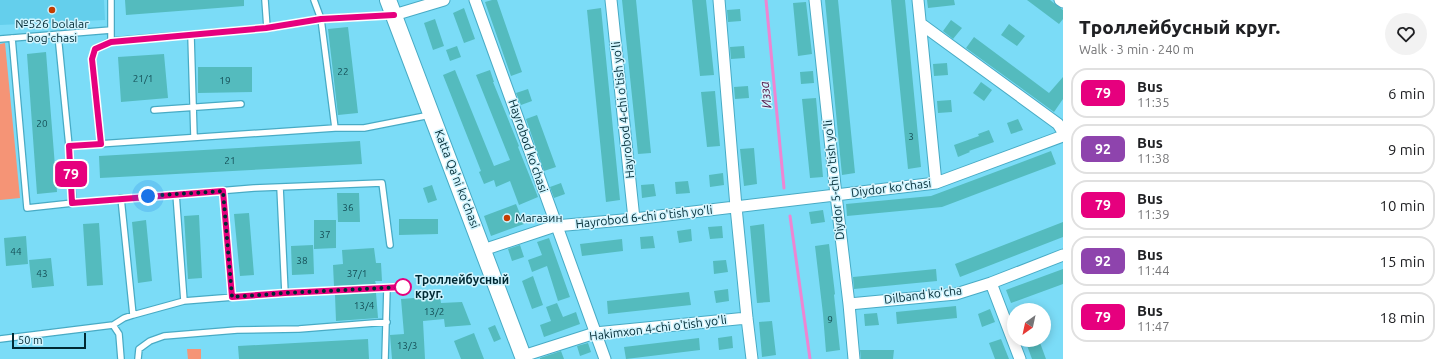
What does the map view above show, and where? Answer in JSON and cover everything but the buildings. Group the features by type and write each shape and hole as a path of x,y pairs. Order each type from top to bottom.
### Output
{"main road":[{"name":"Katta Qa'ni ko'chasi","path":"391,7 524,358"}],"street":[{"path":"391,7 444,0"},
{"name":"Hayrobod ko'chasi","path":"475,0 605,359"},
{"name":"Hayrobod 4-chi o'tish yo'li","path":"611,0 634,219"},
{"path":"719,0 736,206 752,359"},
{"name":"Diydor 5-chi o'tish yo'li","path":"815,0 854,359"},
{"path":"918,0 936,183"},
{"path":"921,24 1058,124 1063,132"},
{"name":"Diydor ko'chasi","path":"736,206 936,183 1063,136"},
{"name":"Hayrobod 6-chi o'tish yo'li","path":"483,250 556,226 634,219 736,206"},
{"name":"Dilband ko'cha","path":"849,304 956,294 991,283 1063,255"},
{"path":"991,283 1020,359"},
{"name":"Hakimxon 4-chi o'tish yo'li","path":"524,358 595,333 747,318"}],"lane":[{"path":"110,0 111,42"},
{"path":"265,0 266,28"},
{"path":"314,0 321,19 335,128"},
{"path":"101,144 92,59 95,49 111,42 191,36 266,28 391,7"},
{"path":"0,39 111,30"},
{"path":"58,35 69,146 72,203"},
{"path":"191,36 194,137"},
{"path":"12,38 27,208 120,198 176,194 280,187 382,183 390,244"},
{"path":"154,110 241,104"},
{"path":"69,146 335,128 364,128 432,115"},
{"path":"280,187 285,293"},
{"path":"223,191 232,297"},
{"path":"176,194 184,301"},
{"path":"120,198 133,314"},
{"path":"0,339 113,325 133,314 184,301 285,293 403,287"},
{"path":"385,359 387,288"},
{"path":"138,359 139,349 150,341 164,336 237,330 299,329 387,322"},
{"path":"113,325 119,334 122,359"}],"shaded area":[{"name":"№526 bolalar bog'chasi","path":"0,0 104,0 105,20 0,25"},
{"path":"5,43 20,198 0,200 0,44"},
{"path":"187,349 201,349 201,359 188,359"}],"waterway":[{"name":"Изза","path":"766,0 784,188"},
{"name":"Изза","path":"790,216 810,359"}],"bus line":[{"name":"79","path":"394,15 321,19 266,28 191,36 111,42 95,49 92,59 101,144 69,146 72,203 223,191 232,297 403,287"}],"place":[{"name":"№526 bolalar bog'chasi","path":"52,10"},
{"name":"Магазин","path":"507,218"},
{"name":"Троллейбусный круг.","path":"403,287"}],"route":[{"path":"148,196 223,191 232,297 403,287"}]}
